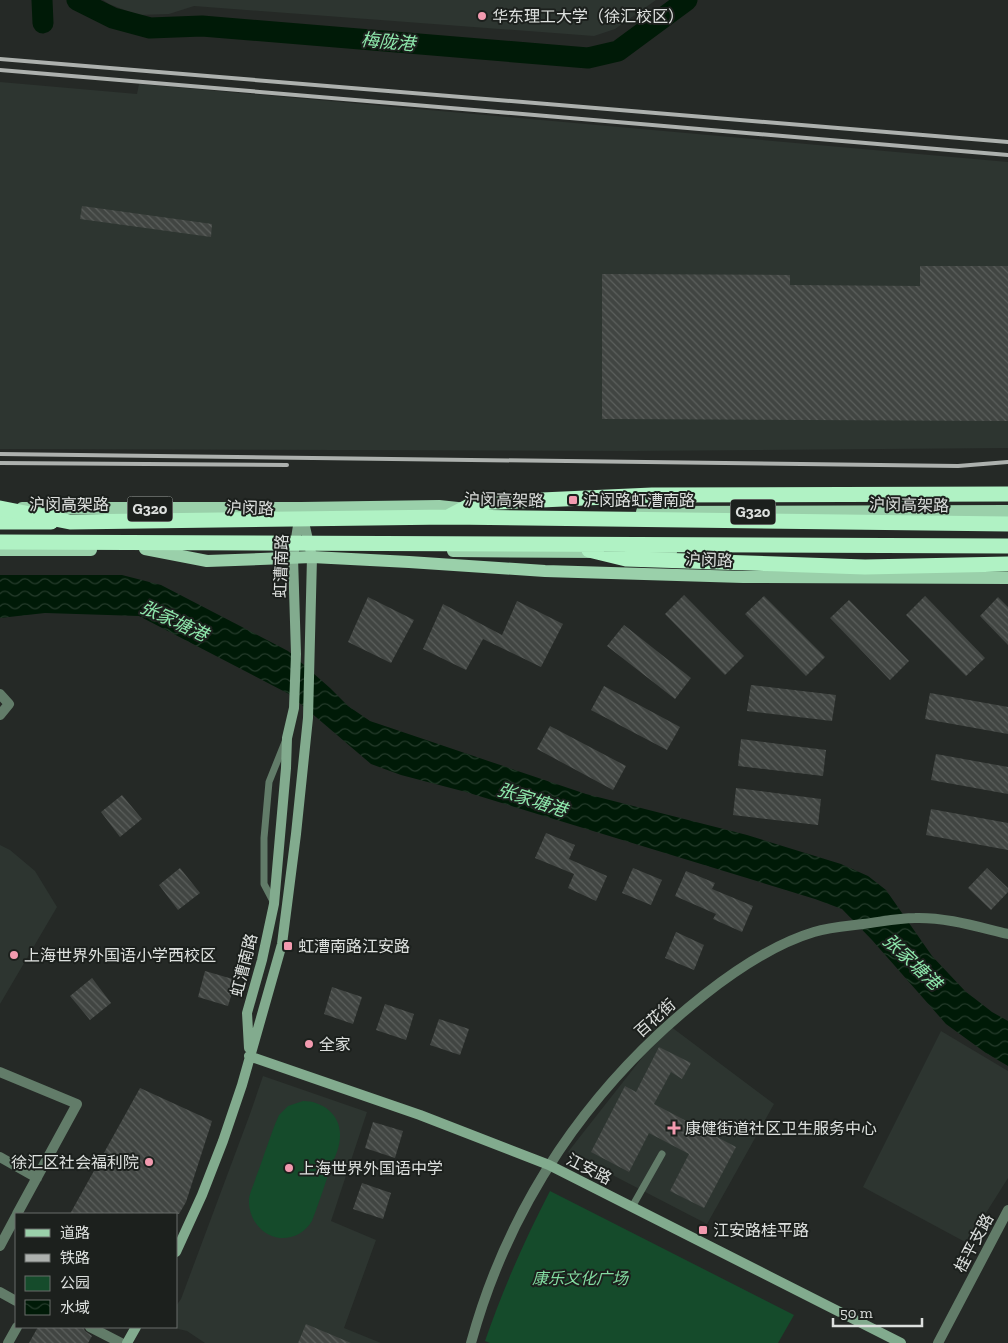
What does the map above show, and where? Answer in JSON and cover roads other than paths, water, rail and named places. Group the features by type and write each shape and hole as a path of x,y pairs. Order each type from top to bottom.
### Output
{"highway":[{"path":"449,517 475,503 652,495 1008,494"},
{"path":"0,508 70,522"},
{"name":"沪闵高架路","path":"0,522 449,517 1008,524"},
{"path":"0,542 1008,548"},
{"path":"566,544 626,559 865,567 1008,564"}],"main road":[{"name":"沪闵路","path":"0,508 439,506 498,511 1008,511"},
{"name":"虹漕南路","path":"249,1056 247,1013 262,960 274,904 286,777 287,738 294,708 296,654 293,553 301,525 301,508"},
{"name":"沪闵路","path":"0,517 301,525 440,520 498,511"},
{"name":"虹漕南路","path":"178,1248 202,1195 223,1141 242,1085 282,944 308,718 311,553 301,525"},
{"name":"沪闵路","path":"0,550 145,549 207,561 293,553 540,553 1008,548"},
{"name":"沪闵路","path":"409,562 493,552"},
{"name":"沪闵路","path":"311,553 409,562 600,573 742,577 1008,578"},
{"path":"540,553 600,573"},
{"name":"江安路","path":"249,1056 420,1116 549,1165 901,1343"},
{"path":"127,1343 135,1328"}],"street":[{"path":"0,694 9,704 0,715"},
{"name":"百花街","path":"471,1343 496,1265 549,1165 590,1109 621,1072 684,1011 742,967 794,939 816,931 914,918 955,922 1008,934"},
{"path":"0,1072 78,1104 18,1213"},
{"path":"0,1157 37,1178"},
{"name":"桂平支路","path":"938,1343 1008,1210"},
{"path":"0,1246 4,1230 15,1217"},
{"path":"0,1292 15,1301"},
{"path":"6,1341 16,1328"},
{"path":"92,1328 121,1343"}],"lane":[{"path":"274,904 264,884 264,838 269,782 287,738"},
{"path":"632,1207 662,1154"}],"water":[{"path":"0,575 122,575 161,585 288,651 348,706 370,721 586,794 747,835 841,864 868,876 886,890 932,956 965,991 992,1012 1008,1021 1008,1066 986,1053 946,1024 842,909 815,899 466,792 401,775 371,764 289,694 139,616 45,613 0,618"}],"waterway":[{"name":"张家塘港","path":"42,0 43,23"},
{"name":"梅陇港","path":"77,0 113,18 150,28 202,26 588,58 618,51 687,0"}],"railway":[{"path":"0,59 1008,142"},
{"path":"0,70 1008,155"},
{"path":"0,454 958,466 1008,462"},
{"path":"0,463 287,465"}],"place":[{"name":"华东理工大学（徐汇校区）","path":"482,16"},
{"name":"沪闵路虹漕南路","path":"573,500"},
{"name":"虹漕南路江安路","path":"288,946"},
{"name":"上海世界外国语小学西校区","path":"14,955"},
{"name":"全家","path":"309,1044"},
{"name":"康健街道社区卫生服务中心","path":"674,1128"},
{"name":"徐汇区社会福利院","path":"149,1162"},
{"name":"上海世界外国语中学","path":"289,1168"},
{"name":"江安路桂平路","path":"703,1230"}],"park label":[{"name":"康乐文化广场","path":"580,1278"}]}
